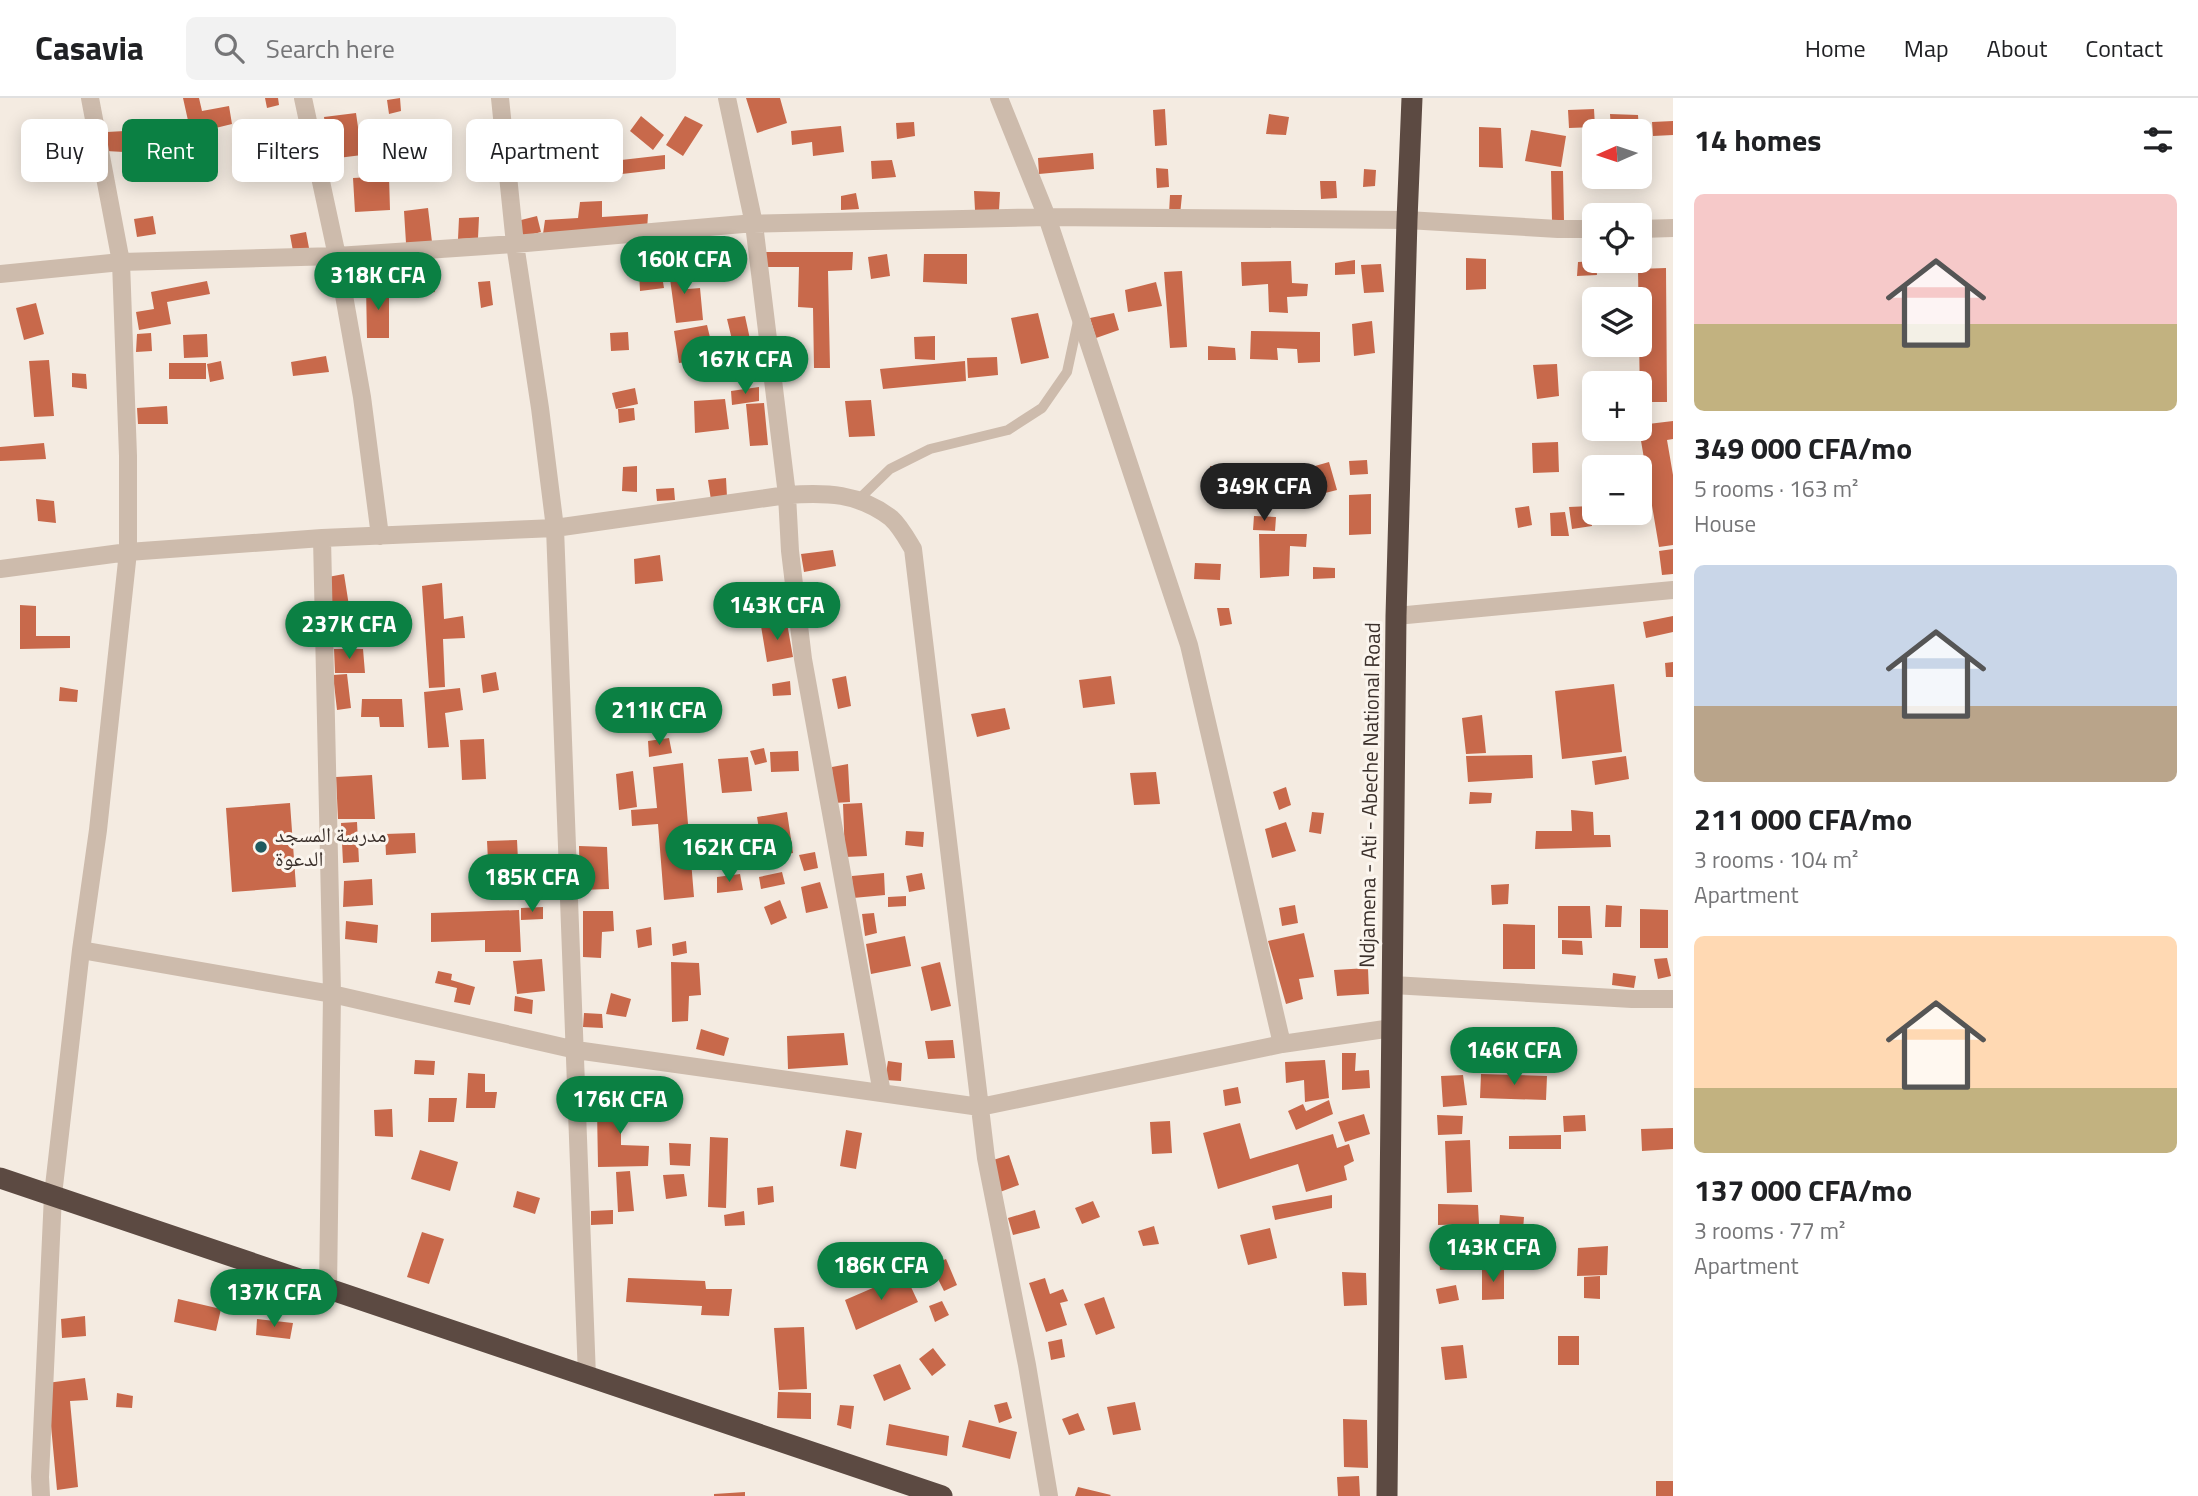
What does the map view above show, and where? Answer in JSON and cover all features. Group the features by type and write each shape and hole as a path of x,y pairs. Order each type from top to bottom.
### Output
{"highway":[{"name":"Ndjamena - Ati - Abeche National Road","path":"1386,1495 1396,616 1412,98"},
{"path":"0,1178 942,1496"}],"street":[{"path":"41,1496 53,1195 81,950 98,830 128,552 128,456 121,262 90,98"},
{"path":"303,98 337,256 362,397 380,536"},
{"path":"500,98 515,244 555,528 587,1377"},
{"path":"727,98 754,224 787,495 790,551 803,659 882,1093"},
{"path":"999,98 1047,217 1189,645 1282,1044"},
{"path":"0,274 121,262 337,256 754,224 1047,217 1407,220 1582,229"},
{"path":"1652,229 1673,228"},
{"path":"0,569 128,552 322,538 555,528 822,492 859,499 892,519 914,549 986,1158 1027,1365 1049,1496"},
{"path":"322,538 332,994 328,1290"},
{"path":"1396,616 1673,590"},
{"path":"81,950 332,994 576,1050 980,1107 1282,1044 1392,1028"},
{"path":"1393,985 1673,999"}],"lane":[{"path":"859,499 890,469 930,449 1008,430 1042,408 1067,372 1080,316"}],"building":[{"path":"183,98 199,98 202,111 229,106 232,124 218,127 218,119 188,119"},
{"path":"265,98 278,98 279,105 267,108"},
{"path":"400,98 401,111 389,114 387,100"},
{"path":"746,98 780,98 787,123 757,133"},
{"path":"1165,109 1167,145 1155,146 1153,110"},
{"path":"1594,109 1595,119 1582,119 1582,128 1569,128 1568,110"},
{"path":"356,113 358,156 344,157 344,119 324,117"},
{"path":"1269,114 1289,117 1286,135 1266,134"},
{"path":"1610,114 1638,115 1638,119 1610,119"},
{"path":"641,116 664,135 653,150 630,131"},
{"path":"685,116 703,125 683,156 666,145"},
{"path":"1673,121 1673,135 1653,136 1652,122"},
{"path":"914,122 915,136 897,139 896,123"},
{"path":"841,126 844,152 813,156 812,142 792,145 791,131"},
{"path":"1479,127 1501,128 1503,168 1479,167"},
{"path":"1531,130 1566,136 1561,167 1525,161"},
{"path":"122,131 122,152 108,151 108,132"},
{"path":"1093,153 1094,169 1039,174 1038,158"},
{"path":"665,155 665,169 623,174 623,160"},
{"path":"892,160 896,177 872,179 871,161"},
{"path":"1156,168 1168,169 1169,187 1157,188"},
{"path":"1364,169 1376,170 1375,186 1363,187"},
{"path":"1551,171 1563,171 1564,221 1552,221"},
{"path":"353,178 358,178 358,182 389,182 390,210 355,212"},
{"path":"1320,181 1336,181 1337,198 1321,199"},
{"path":"974,191 1000,192 999,210 975,210"},
{"path":"856,193 859,209 841,210 841,196"},
{"path":"1170,195 1182,195 1180,215 1169,213"},
{"path":"602,201 602,217 648,214 647,231 543,234 545,220 578,218 580,202"},
{"path":"428,208 432,242 406,243 404,211"},
{"path":"153,216 156,234 137,237 134,219"},
{"path":"537,216 541,232 522,237 517,221"},
{"path":"479,217 478,238 458,239 459,218"},
{"path":"306,232 309,248 293,251 290,235"},
{"path":"766,252 853,252 852,270 828,271 830,368 814,368 813,308 798,307 799,267 764,267"},
{"path":"887,254 890,276 871,279 868,257"},
{"path":"924,254 967,254 967,284 923,282"},
{"path":"1466,258 1486,259 1486,289 1466,290"},
{"path":"1355,260 1355,274 1335,275 1335,263"},
{"path":"1291,261 1292,283 1308,284 1307,296 1287,297 1288,313 1269,312 1268,284 1242,286 1241,262"},
{"path":"1578,262 1582,262 1582,273 1597,275 1577,276"},
{"path":"686,263 688,289 700,288 703,320 676,323 668,264"},
{"path":"1381,264 1384,292 1364,293 1361,265"},
{"path":"1652,268 1666,268 1667,402 1652,402 1652,371 1640,371 1639,357 1652,357 1652,287 1638,287 1638,273 1652,273"},
{"path":"661,270 664,288 640,291 639,271"},
{"path":"1182,271 1187,347 1170,348 1164,272"},
{"path":"432,278 435,292 415,295 414,281"},
{"path":"207,281 210,294 167,302 171,324 139,330 136,312 154,309 151,292"},
{"path":"490,281 493,305 481,308 478,282"},
{"path":"1156,282 1162,306 1128,312 1125,290"},
{"path":"366,286 389,286 389,338 367,338"},
{"path":"36,303 44,334 24,340 16,308"},
{"path":"1038,313 1049,358 1021,364 1011,318"},
{"path":"1114,313 1119,330 1096,338 1090,318"},
{"path":"745,316 756,367 720,375 715,358 735,352 727,319"},
{"path":"1372,321 1375,353 1354,356 1352,324"},
{"path":"707,325 715,358 679,363 674,331"},
{"path":"1251,331 1320,332 1320,362 1298,363 1297,349 1277,348 1278,360 1250,359"},
{"path":"628,332 629,350 611,351 610,333"},
{"path":"151,333 152,351 136,352 137,334"},
{"path":"207,334 208,357 184,358 183,335"},
{"path":"935,336 935,360 915,359 914,337"},
{"path":"1208,346 1235,348 1236,360 1208,360"},
{"path":"326,356 329,372 293,376 291,362"},
{"path":"997,357 998,375 968,378 967,358"},
{"path":"49,360 54,416 34,417 29,361"},
{"path":"221,361 224,379 210,382 207,364"},
{"path":"965,361 966,381 883,389 880,369"},
{"path":"169,363 206,363 206,379 169,379"},
{"path":"1557,364 1559,396 1537,399 1533,365"},
{"path":"72,373 86,374 87,389 72,387"},
{"path":"759,387 759,401 732,405 731,391"},
{"path":"635,388 638,404 616,409 612,393"},
{"path":"725,399 729,429 695,433 694,401"},
{"path":"871,400 875,436 849,437 845,401"},
{"path":"764,403 768,445 750,446 746,404"},
{"path":"167,406 168,424 138,424 137,408"},
{"path":"634,408 635,420 619,423 618,409"},
{"path":"1673,421 1673,439 1667,440 1673,475 1673,545 1659,547 1652,506 1652,455 1643,455 1641,441 1652,441 1652,424"},
{"path":"1558,442 1559,472 1533,473 1532,443"},
{"path":"44,443 46,459 0,461 0,447"},
{"path":"1367,460 1368,474 1350,475 1349,461"},
{"path":"1329,462 1337,490 1301,499 1294,472"},
{"path":"637,466 637,492 622,491 623,467"},
{"path":"1210,466 1282,466 1281,483 1210,482"},
{"path":"726,478 727,497 711,500 708,480"},
{"path":"674,488 675,500 657,501 656,489"},
{"path":"1371,494 1371,534 1349,535 1349,495"},
{"path":"36,499 54,501 56,523 38,521"},
{"path":"1529,506 1532,525 1518,528 1515,508"},
{"path":"1582,506 1582,525 1592,526 1572,529 1569,507"},
{"path":"1565,512 1569,536 1551,536 1550,513"},
{"path":"1254,516 1276,517 1275,531 1253,530"},
{"path":"1259,534 1307,534 1306,547 1290,546 1289,576 1260,578"},
{"path":"1673,549 1673,574 1662,575 1659,551"},
{"path":"833,550 836,566 804,572 801,554"},
{"path":"660,555 663,581 635,584 634,559"},
{"path":"1195,563 1221,564 1220,580 1194,579"},
{"path":"1313,567 1335,568 1335,578 1313,579"},
{"path":"344,574 352,625 336,629 328,577"},
{"path":"442,583 444,619 463,616 465,638 443,639 445,687 429,688 422,586"},
{"path":"814,599 819,617 805,622 802,604"},
{"path":"20,605 36,606 36,636 70,636 70,648 20,649"},
{"path":"1217,608 1229,608 1232,624 1220,626"},
{"path":"1673,616 1673,632 1646,638 1643,622"},
{"path":"787,623 793,657 767,662 761,626"},
{"path":"334,649 363,649 365,673 335,673"},
{"path":"1673,662 1673,677 1666,677 1665,663"},
{"path":"496,672 499,690 483,693 481,675"},
{"path":"347,674 351,708 337,710 333,675"},
{"path":"846,676 851,706 838,709 832,679"},
{"path":"1111,676 1115,704 1083,708 1079,680"},
{"path":"790,681 791,695 773,696 772,684"},
{"path":"1614,684 1622,752 1562,759 1555,691"},
{"path":"60,687 78,690 77,702 59,701"},
{"path":"460,688 463,710 445,713 449,747 428,748 424,692"},
{"path":"362,699 402,699 404,727 380,727 379,717 361,717"},
{"path":"1005,708 1010,729 977,737 971,714"},
{"path":"1482,715 1486,753 1466,754 1462,718"},
{"path":"669,738 672,753 649,757 648,741"},
{"path":"484,739 486,779 462,780 460,740"},
{"path":"764,748 767,762 755,765 750,751"},
{"path":"798,751 799,771 771,772 770,752"},
{"path":"1532,755 1533,778 1468,782 1466,756"},
{"path":"1626,756 1629,779 1595,785 1592,761"},
{"path":"748,757 752,791 722,793 718,759"},
{"path":"683,763 694,897 664,900 658,824 632,826 631,810 657,808 653,767"},
{"path":"848,764 850,802 834,803 832,767"},
{"path":"633,771 637,807 619,810 616,774"},
{"path":"1156,772 1160,804 1134,805 1130,773"},
{"path":"372,775 375,819 338,819 336,777"},
{"path":"1286,787 1291,805 1279,810 1273,792"},
{"path":"1470,792 1492,793 1491,803 1469,804"},
{"name":"مدرسة المسجد الدعوة","path":"290,803 296,887 232,892 226,808"},
{"path":"862,803 867,856 845,857 843,804"},
{"path":"1571,810 1593,812 1594,835 1610,835 1611,847 1535,849 1536,831 1572,831"},
{"path":"787,812 793,853 764,859 757,817"},
{"path":"1312,812 1324,813 1321,834 1309,832"},
{"path":"357,822 359,862 343,863 341,823"},
{"path":"1286,822 1296,851 1272,858 1265,829"},
{"path":"906,831 924,832 923,847 905,845"},
{"path":"415,833 416,853 386,855 385,834"},
{"path":"517,840 518,860 488,861 487,841"},
{"path":"579,846 607,847 609,889 580,890"},
{"path":"815,852 818,868 804,871 799,855"},
{"path":"782,872 785,884 761,889 759,877"},
{"path":"884,873 885,895 853,898 852,876"},
{"path":"922,873 925,889 909,892 906,876"},
{"path":"740,874 743,890 717,893 717,877"},
{"path":"372,879 373,905 343,907 344,881"},
{"path":"820,882 828,908 806,913 801,887"},
{"path":"1509,884 1508,904 1492,905 1491,885"},
{"path":"906,896 906,906 888,907 888,897"},
{"path":"780,900 787,918 771,925 764,907"},
{"path":"1295,905 1298,923 1282,926 1279,908"},
{"path":"1606,905 1622,906 1621,927 1605,927"},
{"path":"1558,906 1590,906 1592,938 1558,938"},
{"path":"543,907 543,919 521,920 521,908"},
{"path":"1640,909 1668,910 1668,948 1640,948"},
{"path":"519,910 521,952 485,952 485,940 431,942 431,913"},
{"path":"583,911 613,911 614,931 602,932 601,958 583,957"},
{"path":"874,913 877,933 865,936 862,914"},
{"path":"346,921 378,925 377,943 345,939"},
{"path":"1503,924 1535,925 1535,969 1503,969"},
{"path":"651,927 652,945 638,948 636,930"},
{"path":"1304,933 1314,977 1299,979 1303,999 1286,1004 1268,941"},
{"path":"905,936 911,966 871,974 866,944"},
{"path":"1562,940 1582,941 1583,955 1562,954"},
{"path":"686,941 687,953 673,956 672,944"},
{"path":"1667,958 1671,976 1658,979 1654,959"},
{"path":"542,959 545,991 517,994 513,961"},
{"path":"671,962 699,963 701,995 689,996 688,1021 672,1022"},
{"path":"940,962 951,1006 931,1011 921,967"},
{"path":"1368,968 1369,994 1337,996 1334,970"},
{"path":"438,971 452,974 451,980 475,987 470,1005 454,1002 457,988 435,983"},
{"path":"1613,973 1636,976 1634,988 1612,985"},
{"path":"611,993 631,999 626,1017 606,1014"},
{"path":"515,996 533,1000 532,1014 514,1011"},
{"path":"584,1013 602,1014 603,1028 583,1027"},
{"path":"701,1029 729,1038 724,1056 696,1049"},
{"path":"844,1033 848,1065 788,1069 787,1036"},
{"path":"1565,1035 1568,1067 1526,1071 1522,1039"},
{"path":"953,1040 955,1058 928,1059 925,1041"},
{"path":"1342,1053 1356,1053 1355,1071 1369,1070 1370,1088 1342,1090"},
{"path":"415,1060 435,1061 434,1075 414,1074"},
{"path":"1325,1060 1329,1098 1305,1102 1304,1080 1286,1083 1285,1062"},
{"path":"888,1061 902,1063 901,1081 885,1080"},
{"path":"468,1073 485,1074 485,1092 497,1092 495,1108 466,1108"},
{"path":"1481,1074 1547,1076 1546,1100 1480,1098"},
{"path":"1463,1075 1467,1105 1443,1107 1441,1076"},
{"path":"1238,1087 1241,1103 1225,1106 1223,1090"},
{"path":"616,1096 644,1096 645,1114 621,1113 621,1145 649,1146 648,1166 598,1167 597,1109 617,1109"},
{"path":"429,1098 457,1098 454,1122 428,1122"},
{"path":"1329,1100 1333,1114 1296,1130 1288,1111 1303,1104 1306,1111"},
{"path":"392,1109 393,1137 375,1136 374,1110"},
{"path":"1364,1114 1370,1134 1345,1142 1338,1122"},
{"path":"1437,1115 1463,1116 1462,1134 1438,1135"},
{"path":"1585,1115 1586,1131 1564,1132 1563,1116"},
{"path":"1170,1121 1172,1153 1152,1154 1150,1122"},
{"path":"1240,1123 1250,1159 1333,1134 1337,1148 1349,1144 1354,1161 1344,1166 1347,1180 1306,1192 1298,1164 1218,1189 1203,1133"},
{"path":"1673,1128 1673,1149 1642,1151 1641,1129"},
{"path":"846,1130 862,1133 856,1169 840,1166"},
{"path":"1561,1135 1561,1149 1509,1149 1509,1136"},
{"path":"710,1137 728,1138 726,1208 708,1207"},
{"path":"1470,1140 1472,1192 1447,1193 1445,1141"},
{"path":"669,1143 691,1144 690,1166 670,1165"},
{"path":"420,1150 458,1162 450,1191 411,1179"},
{"path":"1009,1155 1019,1185 1000,1192 990,1161"},
{"path":"630,1171 634,1211 618,1212 616,1172"},
{"path":"684,1174 687,1196 666,1199 663,1175"},
{"path":"773,1186 774,1202 758,1205 757,1188"},
{"path":"517,1191 540,1198 535,1214 513,1207"},
{"path":"1332,1195 1332,1208 1275,1220 1272,1206"},
{"path":"1093,1201 1100,1217 1082,1224 1075,1208"},
{"path":"1438,1204 1478,1205 1479,1224 1438,1225"},
{"path":"613,1210 613,1224 591,1225 591,1211"},
{"path":"1035,1210 1040,1228 1013,1235 1008,1218"},
{"path":"744,1211 745,1225 725,1226 724,1215"},
{"path":"1500,1215 1524,1217 1523,1230 1499,1228"},
{"path":"1154,1226 1159,1244 1143,1246 1138,1231"},
{"path":"1270,1228 1277,1258 1248,1265 1240,1235"},
{"path":"422,1232 444,1239 429,1284 407,1277"},
{"path":"1456,1244 1458,1269 1440,1270 1438,1245"},
{"path":"1608,1246 1607,1275 1577,1276 1578,1248"},
{"path":"946,1259 957,1285 944,1291 937,1277 914,1287 907,1275"},
{"path":"1504,1267 1504,1299 1482,1300 1482,1268"},
{"path":"1342,1272 1366,1273 1367,1305 1344,1306"},
{"path":"905,1274 918,1302 856,1330 845,1300"},
{"path":"1600,1276 1600,1299 1584,1298 1584,1277"},
{"path":"628,1278 705,1281 706,1289 732,1289 729,1316 701,1315 702,1306 626,1302"},
{"path":"1045,1278 1050,1294 1063,1289 1068,1301 1060,1303 1067,1325 1046,1332 1029,1283"},
{"path":"1456,1285 1459,1300 1439,1304 1436,1289"},
{"path":"1104,1297 1115,1328 1096,1335 1084,1304"},
{"path":"178,1299 221,1309 216,1331 174,1322"},
{"path":"942,1301 949,1315 935,1322 929,1306"},
{"path":"85,1316 86,1336 62,1338 61,1319"},
{"path":"257,1319 293,1323 290,1339 256,1335"},
{"path":"804,1327 807,1389 779,1390 774,1328"},
{"path":"1558,1336 1579,1336 1579,1365 1558,1365"},
{"path":"1062,1339 1065,1357 1051,1360 1048,1342"},
{"path":"1463,1345 1467,1378 1445,1380 1441,1347"},
{"path":"933,1348 946,1365 932,1376 919,1359"},
{"path":"900,1364 911,1389 884,1401 873,1375"},
{"path":"85,1378 88,1400 70,1401 78,1487 57,1490 47,1383"},
{"path":"778,1392 811,1393 811,1419 777,1418"},
{"path":"117,1393 133,1396 132,1408 116,1407"},
{"path":"1007,1402 1012,1418 999,1423 994,1405"},
{"path":"1135,1402 1141,1430 1113,1435 1107,1407"},
{"path":"840,1405 854,1406 851,1429 837,1425"},
{"path":"1078,1413 1085,1430 1069,1435 1062,1419"},
{"path":"1343,1419 1367,1420 1368,1468 1344,1467"},
{"path":"969,1420 1017,1432 1010,1459 962,1447"},
{"path":"889,1424 949,1436 947,1456 886,1445"},
{"path":"1359,1476 1360,1496 1338,1496 1337,1477"},
{"path":"1656,1481 1673,1481 1673,1496 1656,1496"},
{"path":"1078,1487 1111,1495 1075,1496"},
{"path":"745,1492 745,1496 714,1496 714,1494"}],"place":[{"name":"مدرسة المسجد الدعوة","path":"261,847"}]}
